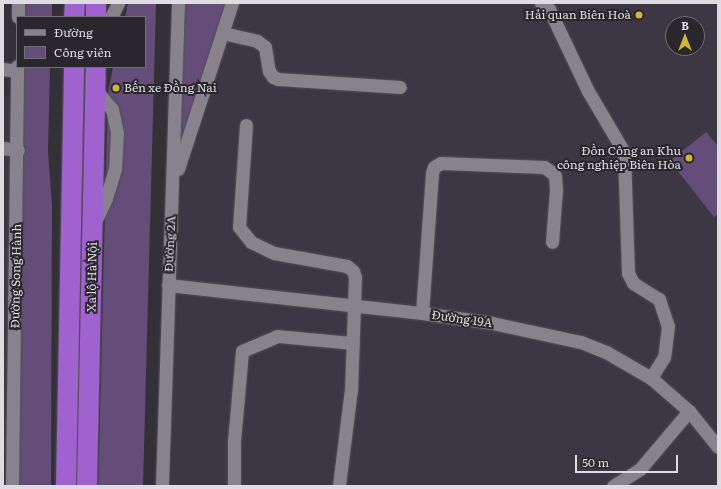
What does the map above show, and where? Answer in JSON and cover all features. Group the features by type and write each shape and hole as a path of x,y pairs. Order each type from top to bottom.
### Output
{"highway":[{"path":"74,16 75,3"},
{"path":"96,3 96,16"},
{"name":"Xa lộ Hà Nội","path":"66,486 74,68"},
{"name":"Xa lộ Hà Nội","path":"87,486 96,68"}],"street":[{"path":"18,3 18,16"},
{"path":"112,16 118,3"},
{"name":"Đường 2A","path":"162,486 178,3"},
{"path":"173,184 232,3"},
{"path":"541,3 549,9 588,91 624,152 628,272 633,283 659,299 668,326 664,357 651,378"},
{"path":"223,33 257,41 265,47 269,71 272,77 278,79 400,87"},
{"path":"3,69 17,68"},
{"name":"Đường Song Hành","path":"12,486 8,468 18,150 17,68"},
{"path":"246,125 240,227 251,242 274,253 347,266 353,271 355,277 353,343 339,486"},
{"path":"3,148 18,150"},
{"path":"422,313 432,173 434,167 441,163 544,167 550,171 555,176 556,190 552,242"},
{"name":"Đường 19A","path":"168,285 353,304 422,313 553,334 606,352 651,378 689,411 718,447"},
{"path":"234,486 234,441 242,351 277,336 353,343"},
{"path":"613,486 640,469 689,411"}],"shaded area":[{"path":"235,3 718,3 718,486 171,486 175,281 182,168"},
{"path":"3,96 9,96 8,455 3,455"}],"green space":[{"path":"24,3 52,3 52,16 24,16"},
{"path":"128,3 156,3 143,486 98,486 108,93 113,68 146,68 146,16 125,16"},
{"path":"185,3 229,3 179,157"},
{"path":"23,68 50,68 48,152 52,205 51,486 19,486"},
{"path":"706,132 718,146 718,214 714,217 670,161"}],"place":[{"name":"Hải quan Biên Hoà","path":"639,15"},
{"name":"Bến xe Đồng Nai","path":"116,88"},
{"name":"Đồn Công an Khu công nghiệp Biên Hòa","path":"689,158"}]}
